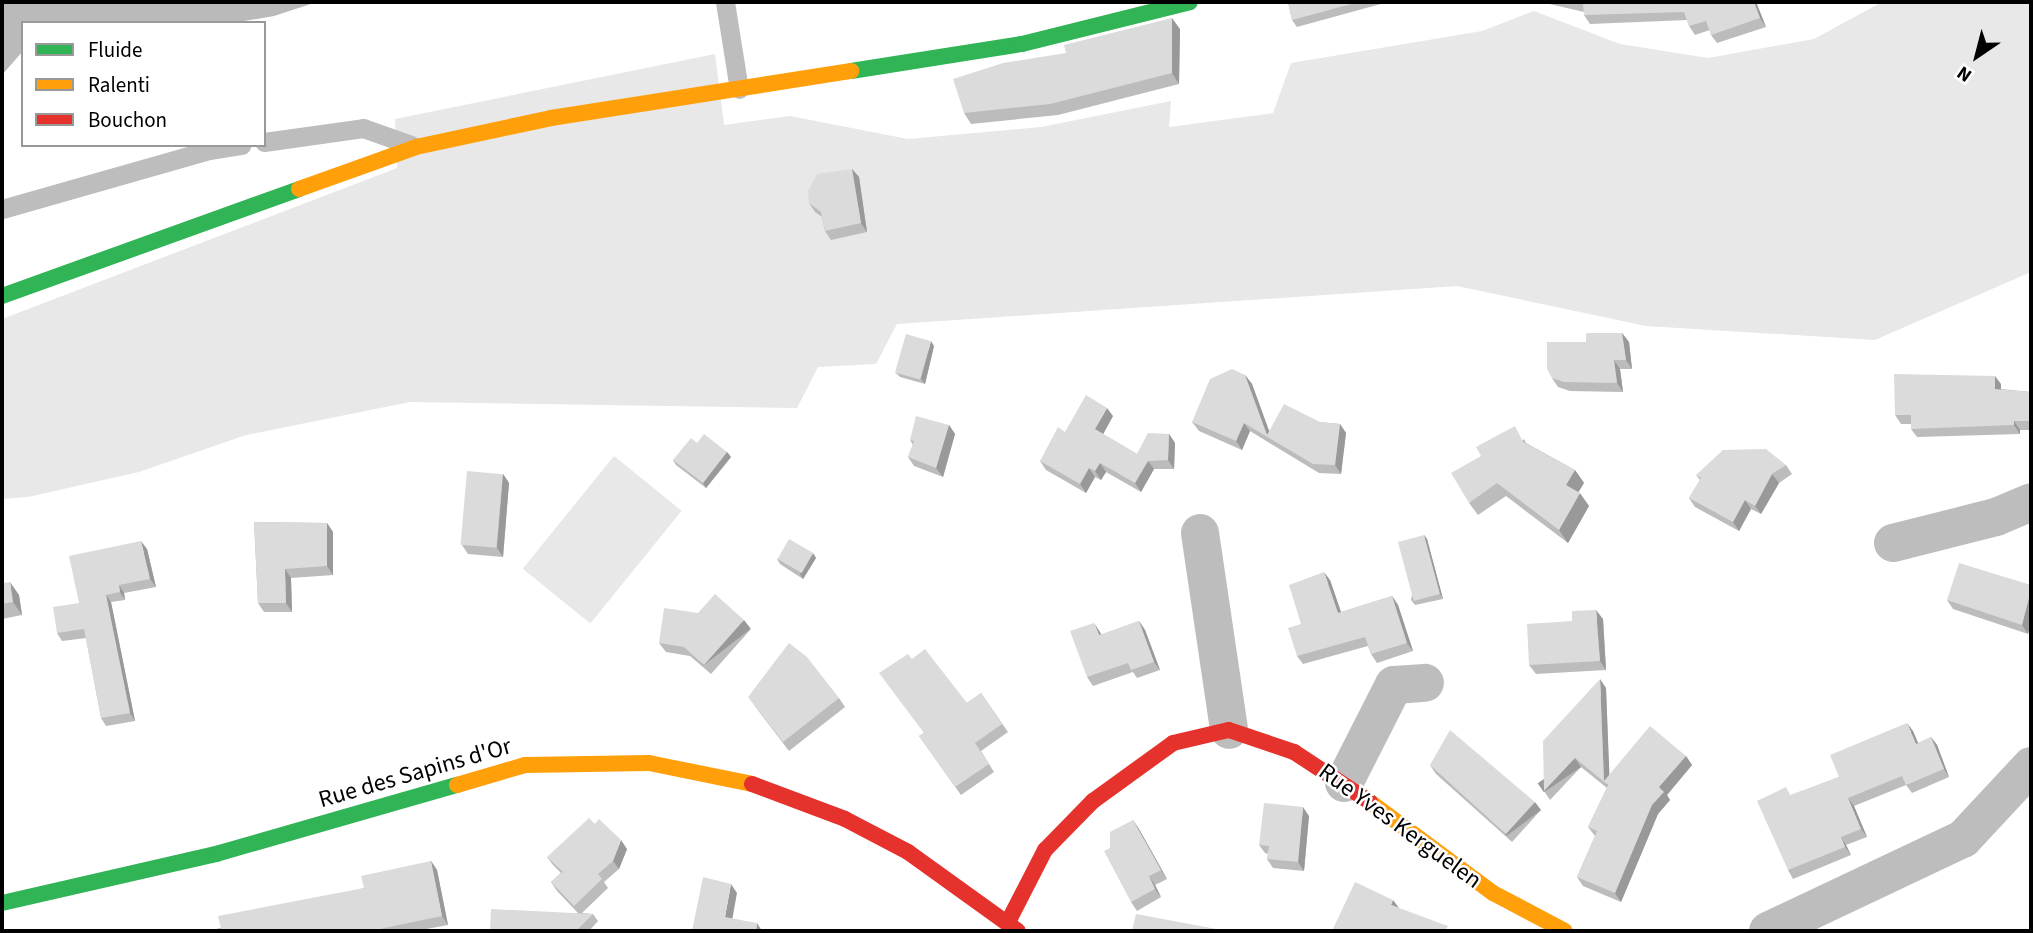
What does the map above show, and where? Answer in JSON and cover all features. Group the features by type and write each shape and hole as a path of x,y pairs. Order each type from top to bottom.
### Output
{"street":[{"path":"2,296 416,147 551,118 1022,44 1190,2"},
{"path":"1894,543 1996,517 2031,502"},
{"path":"1013,926 1045,850 1093,802 1173,743 1229,730 1200,533"},
{"path":"1344,783 1394,685 1425,682"},
{"name":"Rue Yves Kerguelen","path":"1229,730 1294,752 1344,783 1493,893 1565,931"},
{"name":"Rue des Sapins d'Or","path":"2,903 216,854 525,765 649,763 761,786 845,819 908,852 1013,926"},
{"path":"1768,931 1963,839 2031,766"}],"lane":[{"path":"725,2 739,89"},
{"path":"266,142 363,128 416,147"},
{"path":"2,209 209,150 229,147"}],"shaded area":[{"path":"2,2 317,2 274,16 245,21 21,21 21,53 2,75"},
{"path":"1882,2 2031,2 2031,272 1875,340 1646,326 1457,286 897,324 876,364 818,367 797,408 410,402 246,435 139,472 28,497 2,499 2,319 397,168 395,119 715,54 724,125 790,116 908,139 1041,127 1171,101 1169,127 1273,113 1291,63 1482,31 1534,11 1620,44 1708,58 1814,39"},
{"path":"614,456 682,511 590,623 523,569"}],"building":[{"path":"1288,2 1359,2 1292,20"},
{"path":"1571,2 1754,2 1760,18 1711,35 1706,21 1689,26 1684,12 1584,15 1583,4"},
{"path":"1172,18 1172,73 1050,104 964,113 953,79 1003,63 1066,53 1064,45"},
{"path":"852,169 861,223 825,231 821,212 809,203 808,191 817,174"},
{"path":"1586,333 1622,333 1626,360 1614,360 1617,383 1564,382 1552,378 1547,369 1547,342 1586,342"},
{"path":"906,334 931,341 920,380 895,372"},
{"path":"1232,369 1245,375 1267,435 1284,404 1320,422 1340,424 1335,465 1313,464 1244,423 1236,441 1192,422 1210,379"},
{"path":"1894,374 1995,376 1995,389 2031,392 2031,421 2014,421 2014,425 1911,429 1911,415 1895,415"},
{"path":"1086,395 1107,408 1095,429 1137,454 1148,433 1169,434 1168,460 1148,461 1135,483 1100,463 1095,471 1089,468 1080,484 1040,461 1058,427 1065,432"},
{"path":"916,416 949,425 936,468 908,457 914,441 910,440"},
{"path":"1515,426 1523,442 1575,470 1566,485 1580,493 1559,530 1497,483 1469,503 1451,473 1481,456 1476,447"},
{"path":"704,434 727,452 703,483 673,460 691,438 697,443"},
{"path":"1766,449 1786,465 1772,474 1755,506 1745,500 1733,522 1689,498 1701,478 1696,475 1723,450"},
{"path":"467,471 503,474 496,548 461,545"},
{"path":"254,522 327,523 327,566 285,569 286,603 258,603"},
{"path":"1424,535 1440,594 1414,601 1398,542"},
{"path":"789,539 813,553 802,573 778,559"},
{"path":"141,541 150,579 119,585 120,592 106,595 130,713 101,718 84,629 57,633 53,607 79,603 69,556"},
{"path":"1959,563 2031,585 2022,625 1947,600"},
{"path":"1324,572 1338,613 1392,596 1407,643 1371,654 1365,637 1297,656 1288,628 1301,624 1289,585"},
{"path":"10,582 13,602 2,604 2,583"},
{"path":"715,594 744,620 704,665 684,647 659,643 664,608 698,613"},
{"path":"1596,610 1600,661 1529,665 1527,624 1572,621 1572,611"},
{"path":"1139,621 1154,662 1131,670 1128,663 1087,677 1070,631 1094,623 1099,635"},
{"path":"789,643 807,657 839,698 783,742 748,697"},
{"path":"925,649 967,703 981,693 1002,724 975,743 989,764 955,787 919,736 924,733 879,673 908,654 912,659"},
{"path":"1600,679 1604,781 1650,726 1686,756 1659,787 1664,792 1652,805 1615,893 1577,877 1597,831 1588,827 1608,785 1575,758 1544,791 1543,741"},
{"path":"1907,723 1916,744 1931,737 1944,769 1906,785 1902,776 1848,798 1861,829 1841,837 1845,847 1788,870 1757,801 1786,787 1790,795 1839,777 1830,755"},
{"path":"1450,730 1535,802 1506,834 1430,765"},
{"path":"1264,803 1303,807 1298,862 1267,859 1269,846 1259,845"},
{"path":"589,818 595,824 599,819 621,840 613,861 598,874 602,879 574,906 551,882 563,872 547,857"},
{"path":"1133,820 1161,870 1149,876 1155,889 1131,902 1104,851 1110,848 1110,832"},
{"path":"431,861 442,916 370,931 209,931 221,929 218,916 364,888 361,876"},
{"path":"703,877 731,884 725,917 757,923 756,931 692,931"},
{"path":"1355,882 1393,900 1391,905 1448,926 1445,931 1332,931"},
{"path":"491,909 593,914 576,931 490,931"},
{"path":"1136,914 1227,931 1132,931"}],"traffic: fast":[{"path":"851,71 1022,44 1190,2"},
{"path":"2,296 299,189"},
{"path":"2,903 216,854 457,785"}],"traffic: slow":[{"path":"299,189 416,147 551,118 851,71"},
{"path":"457,785 525,765 649,763 752,784"},
{"path":"1370,802 1493,893 1565,931"}],"traffic: jam":[{"path":"1008,922 1045,850 1093,801 1173,743 1229,730 1294,752 1370,802"},
{"path":"752,784 845,819 908,852 1018,931"}]}
